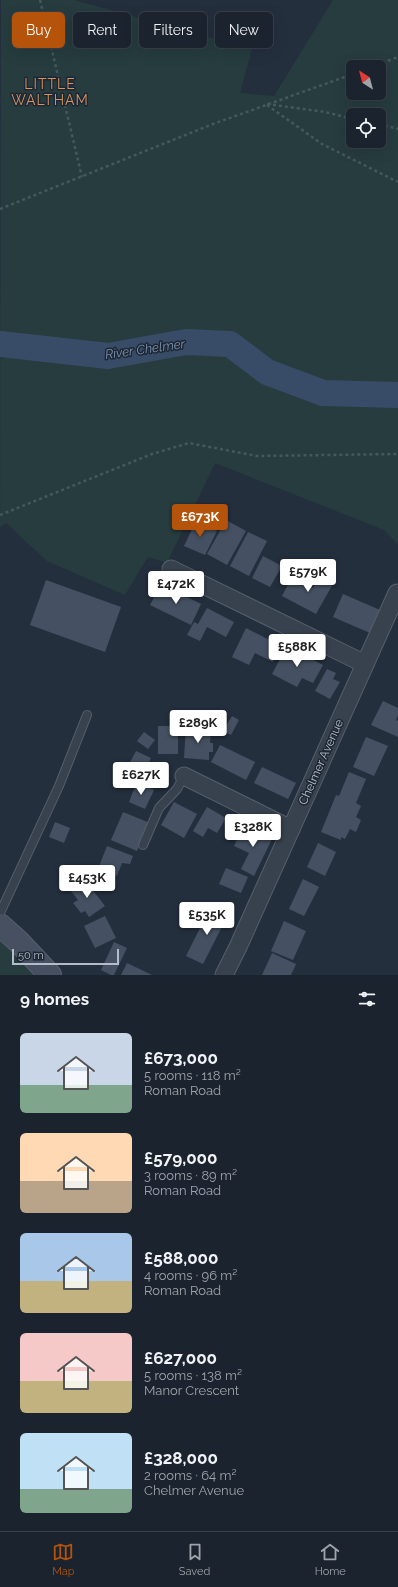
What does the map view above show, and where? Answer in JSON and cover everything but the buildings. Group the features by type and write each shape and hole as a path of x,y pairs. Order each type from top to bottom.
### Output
{"main road":[{"path":"0,925 19,942 50,975"}],"street":[{"path":"171,569 365,664"},
{"name":"Chelmer Avenue","path":"224,975 238,948 397,593"},
{"path":"184,776 291,829"}],"lane":[{"path":"0,913 59,786 86,715"},
{"path":"143,845 159,808 177,789 184,776"}],"path":[{"path":"40,0 82,177"},
{"path":"386,61 398,56"},
{"path":"0,209 267,104 346,76"},
{"path":"267,104 325,112 346,117"},
{"path":"267,104 322,144 398,182"},
{"path":"386,126 398,129"},
{"path":"0,514 152,454 189,443 258,456 398,454"}],"green space":[{"path":"1,0 74,0 118,12 73,12 73,48 131,48 131,16 139,18 139,48 207,48 207,37 215,39 215,48 252,49 240,93 274,96 333,0 398,0 398,544 384,530 215,463 167,563 148,557 125,595 47,561 6,523 0,527"},
{"path":"0,936 44,975 0,975"}],"waterway":[{"name":"River Chelmer","path":"0,344 108,356 186,342 230,344 267,372 323,393 398,395"}],"district":[{"name":"LITTLE WALTHAM","path":"50,92"}]}
